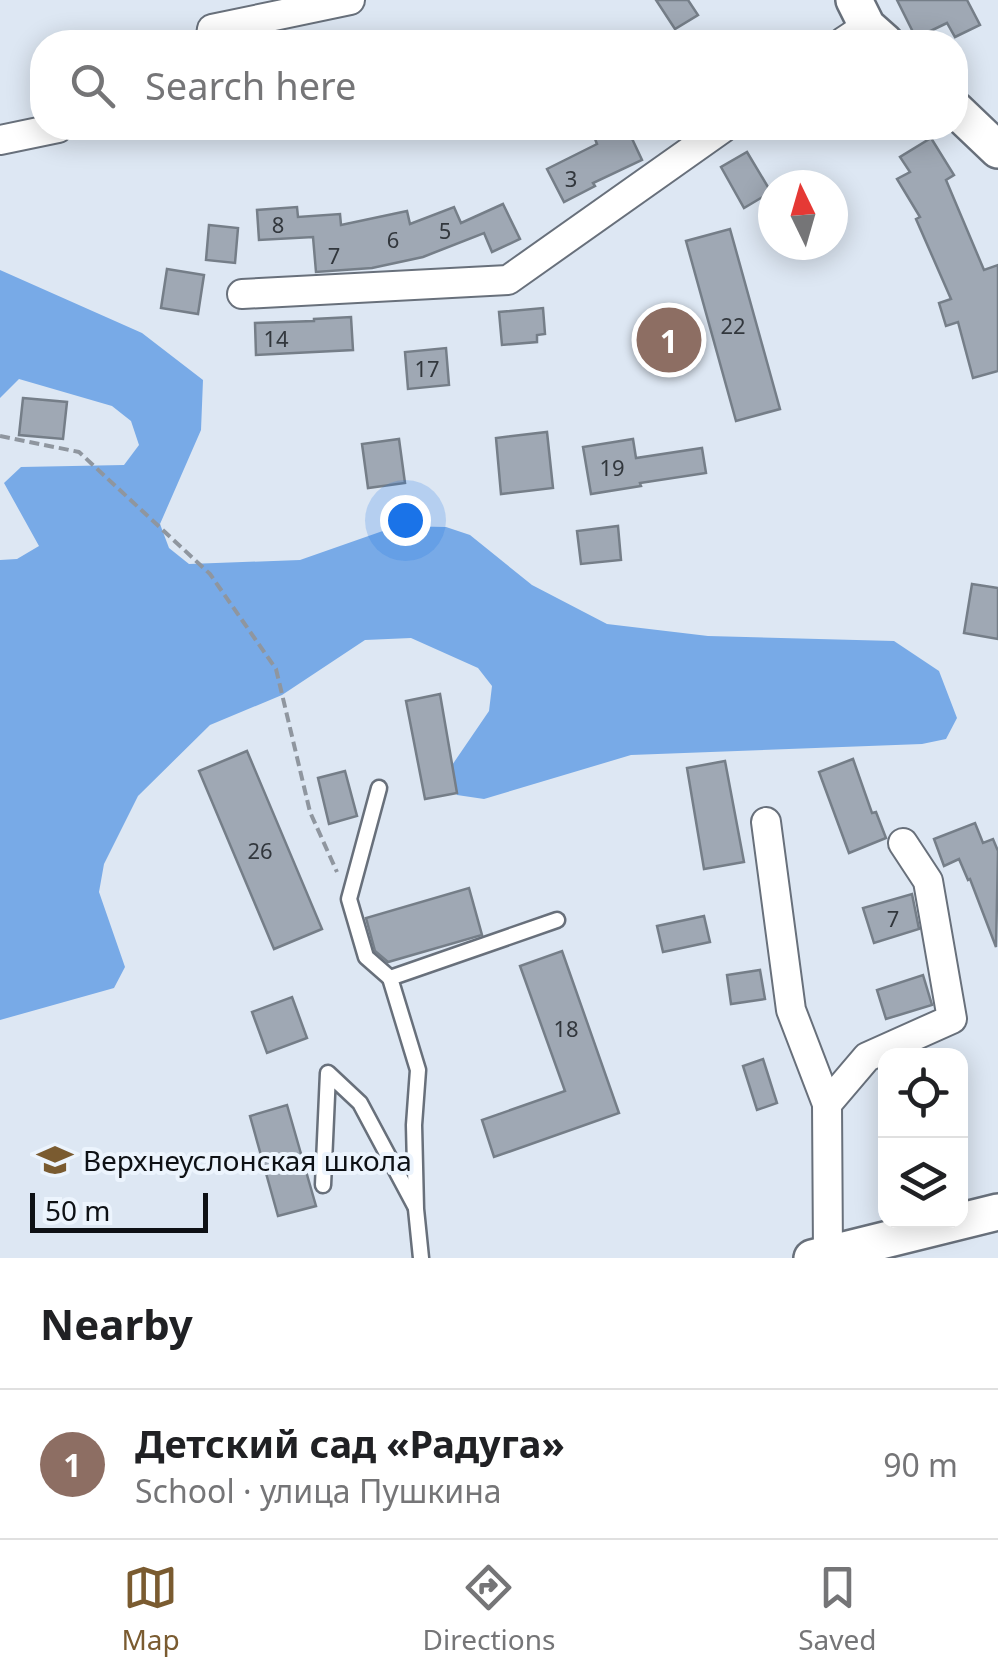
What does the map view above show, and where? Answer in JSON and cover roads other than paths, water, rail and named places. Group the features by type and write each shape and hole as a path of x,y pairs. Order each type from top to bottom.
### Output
{"street":[{"path":"212,30 350,0"},
{"path":"968,121 998,150"},
{"path":"0,140 30,134"},
{"path":"242,294 508,280 706,140"},
{"path":"766,822 792,1010 827,1104 820,1256 998,1212"},
{"path":"827,1104 867,1057 952,1019 928,881 903,843"}],"lane":[{"path":"380,788 349,899 366,958 390,978 418,1070 414,1125 421,1258"},
{"path":"390,978 558,920"},
{"path":"323,1186 328,1073 360,1102 416,1209"}],"place":[{"name":"Детский сад «Радуга»","path":"669,340"},
{"name":"Верхнеуслонская школа","path":"55,1160"}]}
